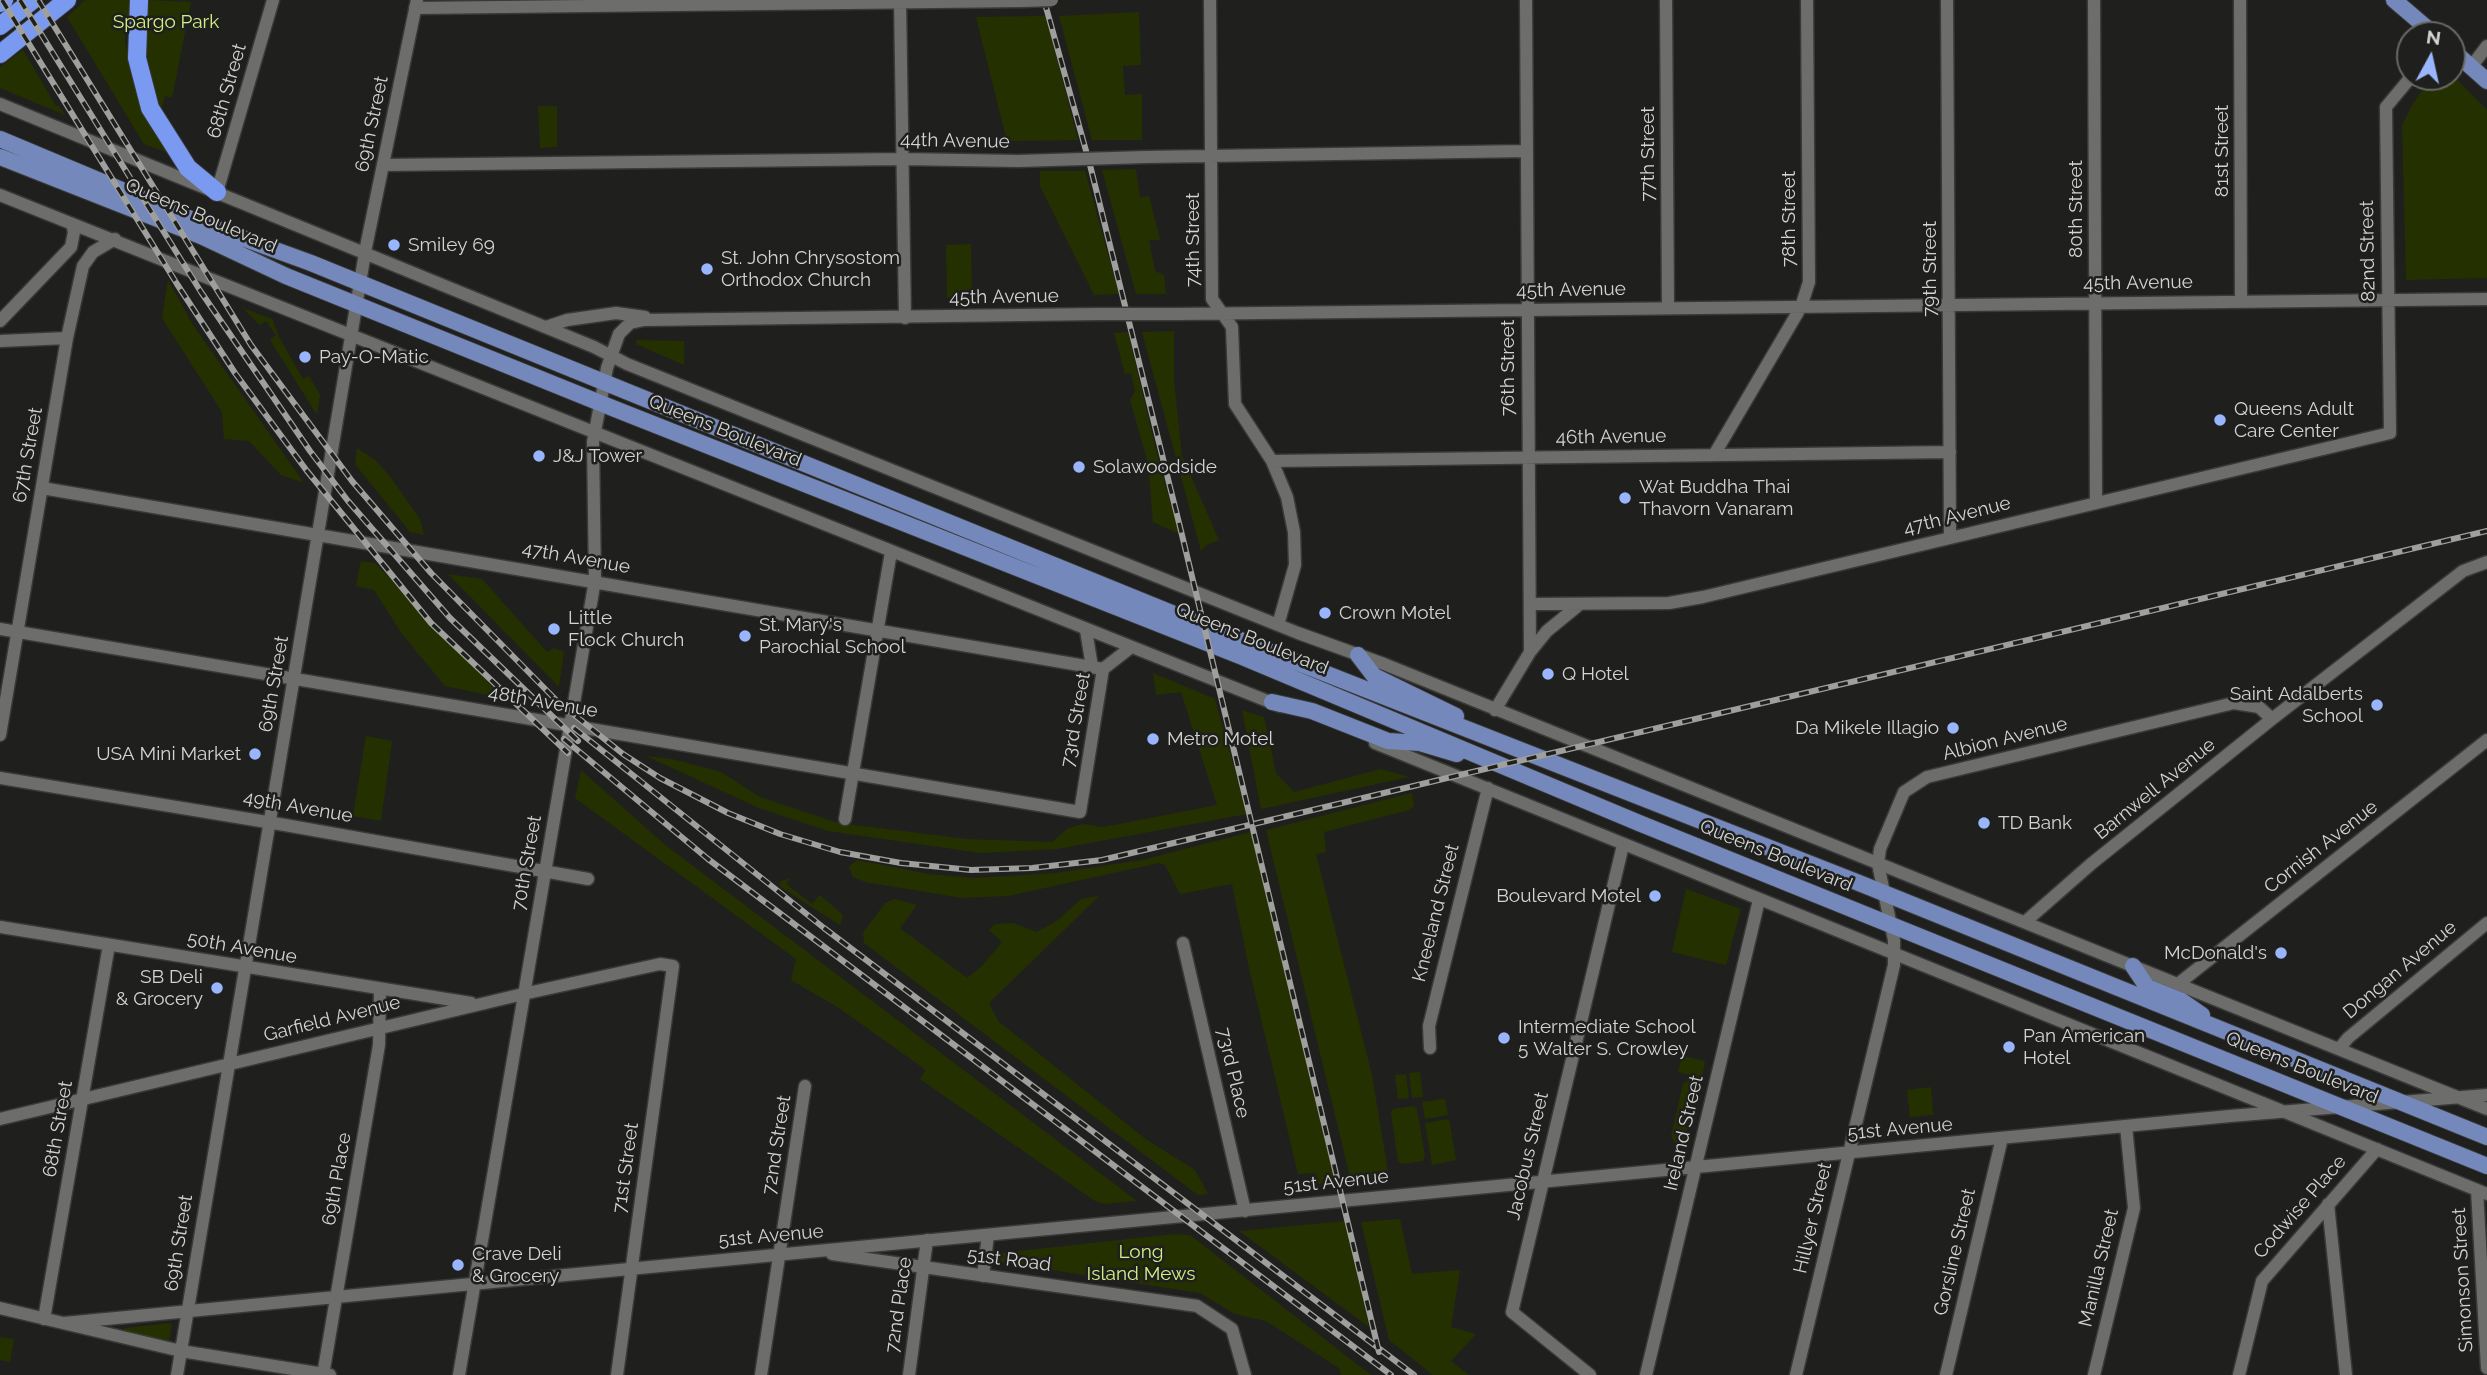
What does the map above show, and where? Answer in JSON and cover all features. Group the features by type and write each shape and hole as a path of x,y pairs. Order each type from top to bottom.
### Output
{"highway":[{"path":"0,3 4,0"},
{"path":"0,26 33,0"},
{"path":"0,54 67,0"},
{"path":"139,0 137,58 150,108 183,162 217,192"}],"main road":[{"path":"2394,0 2419,21"},
{"path":"2466,62 2487,81"},
{"name":"Queens Boulevard","path":"0,139 193,220 360,283 1212,629 1559,765 1883,899 2231,1033 2487,1137"},
{"name":"Queens Boulevard","path":"0,157 212,241 357,304 600,403 1240,656 1456,744 1500,766 2487,1166"},
{"path":"1358,655 1369,672 1379,680 1511,739 1559,765"},
{"path":"1272,702 1312,711 1388,741 1420,743 1500,766"},
{"path":"2133,966 2147,987 2182,1001 2231,1033"},
{"path":"2452,1152 2487,1176"}],"street":[{"name":"68th Street","path":"217,192 274,0"},
{"path":"416,4 1052,0"},
{"name":"74th Street","path":"1210,0 1212,299 1232,327 1235,404 1272,461 1287,497 1294,532 1295,565 1278,625"},
{"name":"76th Street","path":"1526,0 1530,652"},
{"name":"77th Street","path":"1666,0 1668,308"},
{"name":"78th Street","path":"1714,455 1801,307 1809,282 1807,0"},
{"name":"79th Street","path":"1947,0 1950,538"},
{"name":"80th Street","path":"2094,0 2096,503"},
{"name":"81st Street","path":"2240,0 2241,301"},
{"path":"900,2 905,318"},
{"name":"69th Street","path":"177,1375 365,253 416,4"},
{"path":"2470,66 2487,46"},
{"name":"82nd Street","path":"2390,433 2386,107 2399,91"},
{"name":"Queens Boulevard","path":"0,104 1278,625 2487,1109"},
{"name":"44th Avenue","path":"383,165 902,159 1020,161 1526,150"},
{"path":"0,195 595,431 1130,648 1488,788 2482,1192"},
{"path":"0,321 71,247 74,232 72,223"},
{"name":"67th Street","path":"0,735 67,338 83,266 93,252 115,239"},
{"name":"45th Avenue","path":"611,355 624,327 637,321 656,320 2487,299"},
{"name":"45th Avenue","path":"546,327 567,320 616,313 656,320"},
{"path":"0,341 67,338"},
{"name":"70th Street","path":"459,1375 595,580 595,431 611,355"},
{"name":"47th Avenue","path":"1530,604 1686,601 2390,433"},
{"name":"46th Avenue","path":"1272,461 1950,452"},
{"name":"47th Avenue","path":"42,488 595,580 1098,668"},
{"path":"845,819 891,552"},
{"name":"Barnwell Avenue","path":"2025,922 2091,864 2272,719 2463,571 2484,566"},
{"path":"1495,710 1530,652 1547,631 1580,604"},
{"name":"48th Avenue","path":"0,629 1080,812"},
{"name":"73rd Street","path":"1080,812 1098,668 1086,630"},
{"name":"73rd Street","path":"1098,668 1130,648"},
{"name":"Albion Avenue","path":"1883,899 1878,864 1880,849 1901,797 1921,779 2234,703 2259,707 2272,719"},
{"name":"Cornish Avenue","path":"2178,984 2487,740"},
{"name":"49th Avenue","path":"0,778 270,822 588,879"},
{"name":"Kneeland Street","path":"1430,1048 1429,1026 1488,788"},
{"name":"Jacobus Street","path":"1590,1375 1512,1312 1623,845"},
{"name":"Hillyer Street","path":"1796,1375 1895,955 1883,899"},
{"name":"Ireland Street","path":"1646,1375 1759,900"},
{"name":"Dongan Avenue","path":"2339,1049 2348,1038 2487,923"},
{"name":"50th Avenue","path":"0,927 478,1005"},
{"name":"73rd Place","path":"1183,943 1245,1211"},
{"name":"68th Street","path":"44,1319 109,945"},
{"name":"Garfield Avenue","path":"0,1119 523,994 660,964 673,965"},
{"name":"71st Street","path":"617,1375 673,965"},
{"name":"69th Place","path":"326,1375 335,1296 379,1045 380,989"},
{"name":"72nd Street","path":"761,1375 805,1086"},
{"name":"51st Avenue","path":"64,1323 2126,1126 2487,1094"},
{"name":"Manilla Street","path":"2094,1375 2134,1208 2126,1126"},
{"name":"Gorsline Street","path":"1946,1375 2002,1138"},
{"name":"Codwise Place","path":"2239,1375 2262,1281 2377,1149"},
{"name":"Simonson Street","path":"2482,1192 2487,1368"},
{"path":"2328,1203 2346,1375"},
{"path":"983,1276 988,1235"},
{"name":"72nd Place","path":"909,1375 928,1240"},
{"name":"51st Road","path":"816,1252 924,1270 1198,1306 1232,1329 1245,1375"},
{"path":"0,1308 181,1351 326,1375"}],"green space":[{"path":"85,0 131,0 125,42 135,86 168,153 144,144 67,17"},
{"name":"Spargo Park","path":"147,0 191,2 172,98 165,96 161,110 152,91 141,46"},
{"path":"1139,12 1141,65 1123,66 1125,95 1142,94 1142,140 1092,140 1059,16"},
{"path":"1046,16 1078,140 1007,141 976,17"},
{"path":"23,50 56,106 59,106 65,115 0,88 0,67"},
{"path":"2466,89 2487,110 2487,278 2406,280 2402,126 2422,91"},
{"path":"538,106 557,106 557,147 540,148"},
{"path":"1136,169 1140,197 1149,196 1160,240 1149,240 1155,271 1164,275 1166,294 1136,294 1102,170"},
{"path":"1040,171 1085,171 1119,294 1094,295 1040,186"},
{"path":"971,244 972,297 947,298 946,245"},
{"path":"168,280 193,325 304,483 281,475 249,441 224,439 222,412 162,318"},
{"path":"243,308 272,319 303,379 309,376 320,395 317,415 270,340 276,335 266,321 260,325"},
{"path":"1174,331 1174,381 1182,456 1219,540 1206,545 1201,551 1142,332"},
{"path":"1128,332 1179,534 1153,522 1148,463 1130,400 1135,391 1131,373 1125,374 1114,333"},
{"path":"637,340 684,341 684,365 636,344"},
{"path":"357,448 375,460 389,475 420,519 424,535 410,532 355,464"},
{"path":"361,561 375,563 503,698 445,686 402,634 374,590 356,586"},
{"path":"448,574 482,579 547,652 554,648 564,652 559,687"},
{"path":"1153,673 1215,699 1247,814 1057,849 981,853 828,831 759,808 646,756 672,759 721,772 760,797 838,823 967,839 1052,842 1067,829 1082,824 1104,827 1217,805 1181,692 1156,695"},
{"path":"1242,710 1264,717 1276,773 1294,792 1381,769 1409,777 1261,809"},
{"path":"366,736 392,741 381,821 353,816"},
{"path":"581,770 664,844 1137,1201 1105,1204 1095,1201 920,1079 926,1070 839,1008 791,980 796,959 575,798"},
{"path":"1412,793 1414,806 1409,810 1324,832 1326,852 1316,854 1372,1075 1389,1178 1351,1181 1266,830"},
{"path":"1251,832 1335,1182 1318,1184 1316,1173 1298,1174 1232,884 1180,894 1165,865 1159,863 1008,896 962,898 865,882 853,877 849,867 857,860 928,874 974,878 1056,873 1142,860"},
{"path":"790,878 786,884 812,904 820,895 843,915 840,925 779,886 781,881"},
{"path":"1686,889 1741,909 1726,965 1672,952"},
{"path":"1099,896 989,1003 998,1021 1147,1140 1195,1170 1208,1194 1198,1195 864,943 863,933 885,903 895,899 917,905 900,928 967,978 982,966 1002,942 989,930 995,924 1013,923 1037,932 1058,920 1081,899"},
{"path":"1682,1056 1705,1061 1702,1078 1678,1072"},
{"path":"1420,1072 1423,1097 1412,1098 1409,1073"},
{"path":"1406,1074 1409,1098 1398,1099 1395,1075"},
{"path":"1691,1080 1697,1088 1685,1139 1676,1144 1671,1136 1683,1084"},
{"path":"1931,1087 1933,1115 1910,1117 1907,1090"},
{"path":"1445,1099 1448,1115 1425,1119 1422,1102"},
{"path":"1413,1106 1417,1109 1425,1156 1423,1161 1402,1164 1398,1161 1391,1113 1393,1109"},
{"path":"1449,1119 1456,1160 1432,1165 1425,1123"},
{"path":"1400,1219 1412,1274 1460,1270 1451,1327 1476,1334 1451,1361 1469,1375 1433,1375 1389,1340 1361,1222"},
{"path":"1346,1221 1364,1304 1369,1327 1239,1231"},
{"name":"Long Island Mews","path":"1175,1234 1190,1235 1371,1375 1341,1375 1339,1368 1266,1321 1235,1314 1200,1293 1000,1262 1000,1253"},
{"path":"172,1323 169,1341 124,1331 125,1328"},
{"path":"0,1337 14,1339 10,1362 0,1360"}],"railway":[{"path":"2,0 177,284 235,373 307,471 431,623 568,753"},
{"path":"20,0 201,292 310,451 348,501 450,618 578,741"},
{"path":"38,0 251,345 352,481 431,573 557,701 623,754 660,778 728,813 780,834 840,852 901,863 971,870 1032,868 1102,860 2487,531"},
{"path":"1044,0 1090,165 1182,535 1379,1352"},
{"path":"574,728 824,928 1414,1375"},
{"path":"564,739 708,859 1391,1375"}],"place":[{"name":"Smiley 69","path":"394,245"},
{"name":"St. John Chrysostom Orthodox Church","path":"707,269"},
{"name":"Pay-O-Matic","path":"305,357"},
{"name":"Queens Adult Care Center","path":"2220,420"},
{"name":"J&J Tower","path":"539,456"},
{"name":"Solawoodside","path":"1079,467"},
{"name":"Wat Buddha Thai Thavorn Vanaram","path":"1625,498"},
{"name":"Crown Motel","path":"1325,613"},
{"name":"Little Flock Church","path":"554,629"},
{"name":"St. Mary's Parochial School","path":"745,636"},
{"name":"Q Hotel","path":"1548,674"},
{"name":"Saint Adalberts School","path":"2377,705"},
{"name":"Da Mikele Illagio","path":"1953,728"},
{"name":"Metro Motel","path":"1153,739"},
{"name":"USA Mini Market","path":"255,754"},
{"name":"TD Bank","path":"1984,823"},
{"name":"Boulevard Motel","path":"1655,896"},
{"name":"McDonald's","path":"2281,953"},
{"name":"SB Deli & Grocery","path":"217,988"},
{"name":"Intermediate School 5 Walter S. Crowley","path":"1504,1038"},
{"name":"Pan American Hotel","path":"2009,1047"},
{"name":"Crave Deli & Grocery","path":"458,1265"}]}
